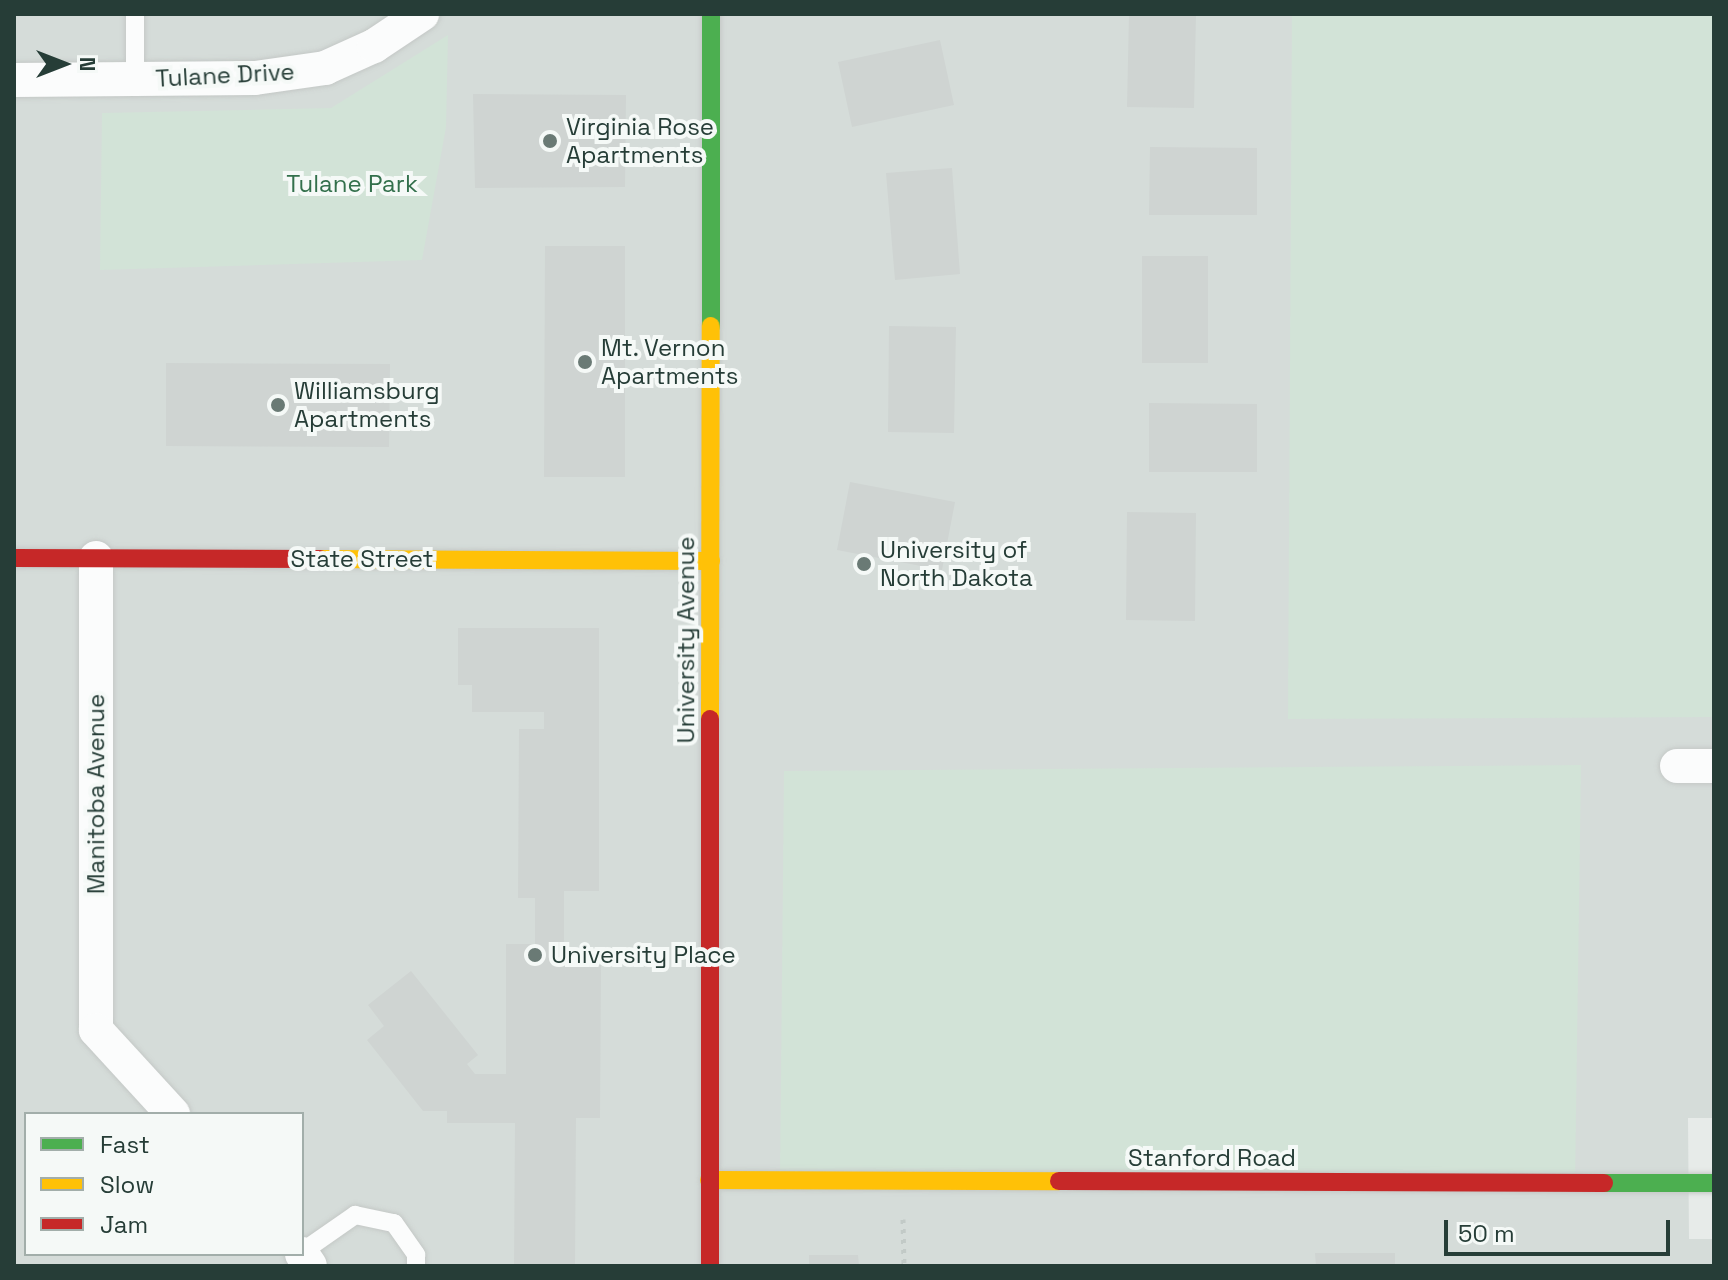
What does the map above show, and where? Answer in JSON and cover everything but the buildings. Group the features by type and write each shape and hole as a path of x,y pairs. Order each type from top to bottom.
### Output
{"street":[{"name":"Tulane Drive","path":"14,80 255,78 325,68 374,46 422,14"},
{"name":"University Avenue","path":"710,1266 711,14"},
{"name":"State Street","path":"14,558 711,561"},
{"name":"Manitoba Avenue","path":"96,558 96,1030 171,1112"},
{"path":"1677,766 1714,766"},
{"name":"Stanford Road","path":"709,1180 1714,1183"}],"lane":[{"path":"135,14 135,79"},
{"path":"304,1252 355,1215 394,1223 416,1255 416,1266"}],"path":[{"path":"903,1219 904,1266"}],"shaded area":[{"name":"University of North Dakota","path":"14,14 1714,14 1714,1118 1688,1118 1689,1239 1714,1239 1714,1266 14,1266"}],"green space":[{"path":"1292,14 1714,14 1714,717 1288,719"},
{"name":"Tulane Park","path":"448,35 446,127 422,260 100,270 102,113 331,108"},
{"path":"1581,765 1575,1183 780,1181 784,771"}],"traffic: fast":[{"path":"711,14 711,326"},
{"path":"1604,1183 1714,1183"}],"traffic: slow":[{"path":"710,719 711,326"},
{"path":"320,559 711,561"},
{"path":"709,1180 1059,1181"}],"traffic: jam":[{"path":"14,558 320,559"},
{"path":"710,719 710,1266"},
{"path":"1059,1181 1604,1183"}],"place":[{"name":"Virginia Rose Apartments","path":"550,141"},
{"name":"Mt. Vernon Apartments","path":"585,362"},
{"name":"Williamsburg Apartments","path":"278,405"},
{"name":"University of North Dakota","path":"864,564"},
{"name":"University Place","path":"535,955"}]}
